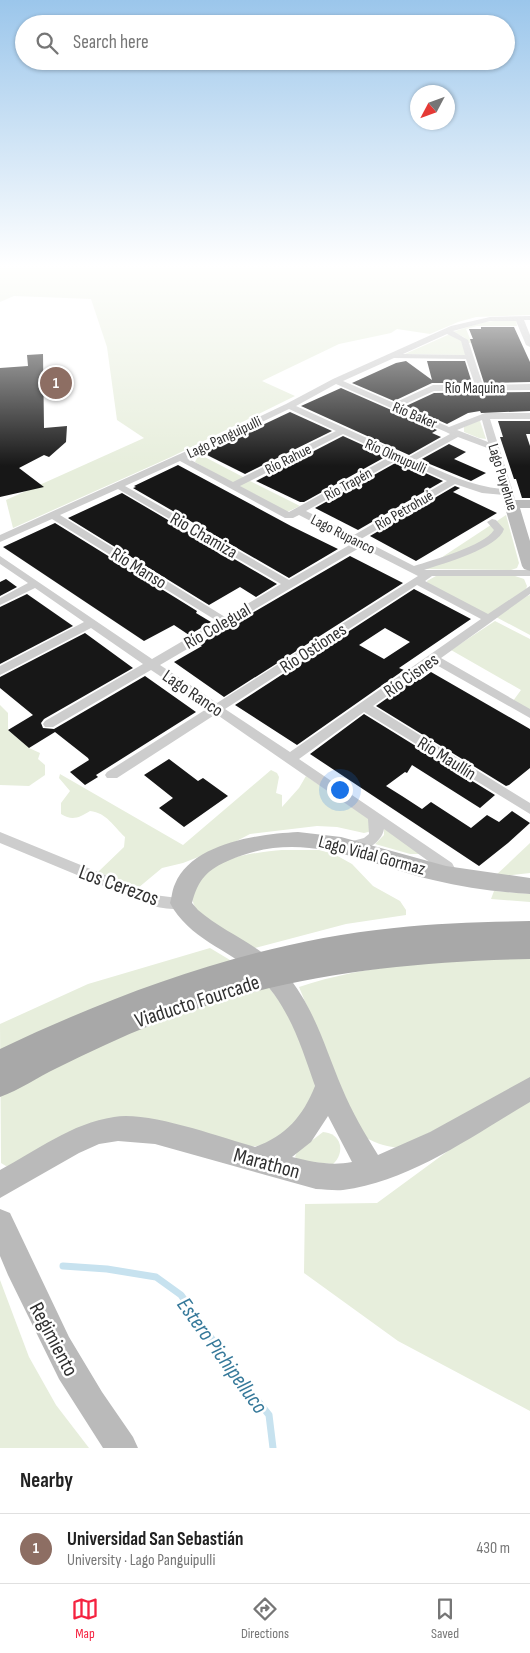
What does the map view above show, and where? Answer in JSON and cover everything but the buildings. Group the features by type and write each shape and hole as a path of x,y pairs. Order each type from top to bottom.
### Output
{"main road":[{"path":"403,946 452,932 530,931"},
{"path":"403,946 530,950"},
{"name":"Viaducto Fourcade","path":"0,1062 103,1013 206,976 290,954 403,946"},
{"name":"Viaducto Fourcade","path":"0,1084 85,1042 193,1000 403,946"}],"street":[{"name":"Lago Panguipulli","path":"0,539 181,458 336,381 446,332"},
{"path":"448,332 464,340 480,388"},
{"path":"525,332 530,345"},
{"path":"392,356 470,358"},
{"name":"Río Baker","path":"336,381 494,447"},
{"name":"Río Maquina","path":"394,406 433,388 530,388"},
{"name":"Río Olmupulli","path":"289,406 454,481 509,498"},
{"path":"408,461 468,420 485,416 530,416"},
{"name":"Lago Puyehue","path":"485,416 529,560"},
{"name":"Río Rahue","path":"233,486 342,431"},
{"name":"Río Trapén","path":"299,511 398,456"},
{"name":"Lago Rupanco","path":"181,458 290,516 299,511 357,541 490,619"},
{"name":"Río Petrohué","path":"357,541 454,481"},
{"name":"Rio Chamiza","path":"119,486 289,584"},
{"path":"509,498 530,504"},
{"name":"Río Manso","path":"53,516 224,622"},
{"name":"Río Ostiones","path":"112,775 217,709 415,576 489,540 498,533 498,529 492,522"},
{"name":"Río Colegual","path":"49,724 289,584 357,541"},
{"name":"Lago Ranco","path":"0,558 91,623 291,758 441,863 452,876"},
{"name":"Lago Ranco","path":"0,567 13,569"},
{"name":"Río Ostiones","path":"415,576 428,574 530,573"},
{"path":"0,602 35,584"},
{"name":"Río Cisnes","path":"291,758 434,659 530,589"},
{"path":"0,671 91,623"},
{"path":"434,659 530,714"},
{"name":"Rio Maullín","path":"365,707 530,809"},
{"path":"350,847 367,843 376,836 378,827 374,816"},
{"name":"Los Cerezos","path":"0,837 152,900 166,903 181,903 190,916 255,960 274,977 291,996 304,1020 346,1130 372,1170"},
{"name":"Lago Vidal Gormaz","path":"181,903 181,894 190,877 211,861 234,850 269,841 289,839 317,840 350,847 418,868 452,876 491,883 530,886"},
{"path":"256,1160 288,1146 302,1134 319,1110 328,1086"},
{"name":"Marathon","path":"0,1185 89,1136 112,1129 155,1132 316,1176 342,1177 372,1170 400,1160 429,1146 530,1089"},
{"name":"Regimiento","path":"3,1235 52,1338 81,1389 122,1448"}],"green space":[{"path":"102,332 393,332 339,344 262,381 295,396 171,457 13,528 6,500 144,438 117,420 107,347"},
{"path":"414,332 436,332 430,334"},
{"path":"452,332 467,332 472,343 468,343 464,337"},
{"path":"450,334 461,340 466,355 405,354"},
{"path":"480,421 486,439 464,432 464,427"},
{"path":"199,454 245,478 232,483 195,462"},
{"path":"248,480 300,506 287,512 239,486"},
{"path":"506,515 519,563 517,568 511,570 424,569"},
{"path":"436,576 515,576 524,579 527,586 526,589 491,614 486,614 428,585 427,581"},
{"path":"530,595 530,635 496,617 527,596"},
{"path":"495,621 530,639 530,711 513,701 521,690 451,650"},
{"path":"0,705 8,713 8,730 29,748 40,753 38,759 45,765 45,775 29,786 0,785"},
{"path":"271,770 277,773 279,777 276,793 282,795 282,807 299,788 306,776 372,821 372,831 364,833 337,827 317,826 250,834 229,845 183,863 162,868 138,888 98,872 124,847 125,837 109,821 101,814 90,811 76,818 61,814 61,803 70,791 59,778 60,774 183,845"},
{"path":"384,828 421,854 410,854 375,844 384,835"},
{"path":"530,843 530,873 494,877"},
{"path":"282,850 319,850 334,854 352,864 373,886 400,901 406,910 406,915 346,924 255,948 216,927 197,910 192,898 193,891 212,867 241,856"},
{"path":"494,891 530,894 530,902 491,899"},
{"path":"210,948 266,984 286,1009 314,1074 315,1088 302,1124 267,1144 251,1147 172,1125 15,1165 6,1166 1,1163 0,1024 88,984"},
{"path":"530,958 530,1080 400,1148 378,1144 359,1133 299,987 355,972 413,964"},
{"path":"530,1098 530,1411 398,1341 304,1273 305,1204 377,1203 482,1126"},
{"path":"323,1132 334,1136 340,1144 339,1154 333,1164 299,1161 295,1157 297,1152"},
{"path":"0,1280 29,1357 56,1405 89,1448 0,1448"}],"waterway":[{"name":"Estero Pichipelluco","path":"63,1266 107,1269 156,1277 181,1295 238,1376 269,1415 273,1448"}],"place":[{"name":"Universidad San Sebastián","path":"56,383"}]}
